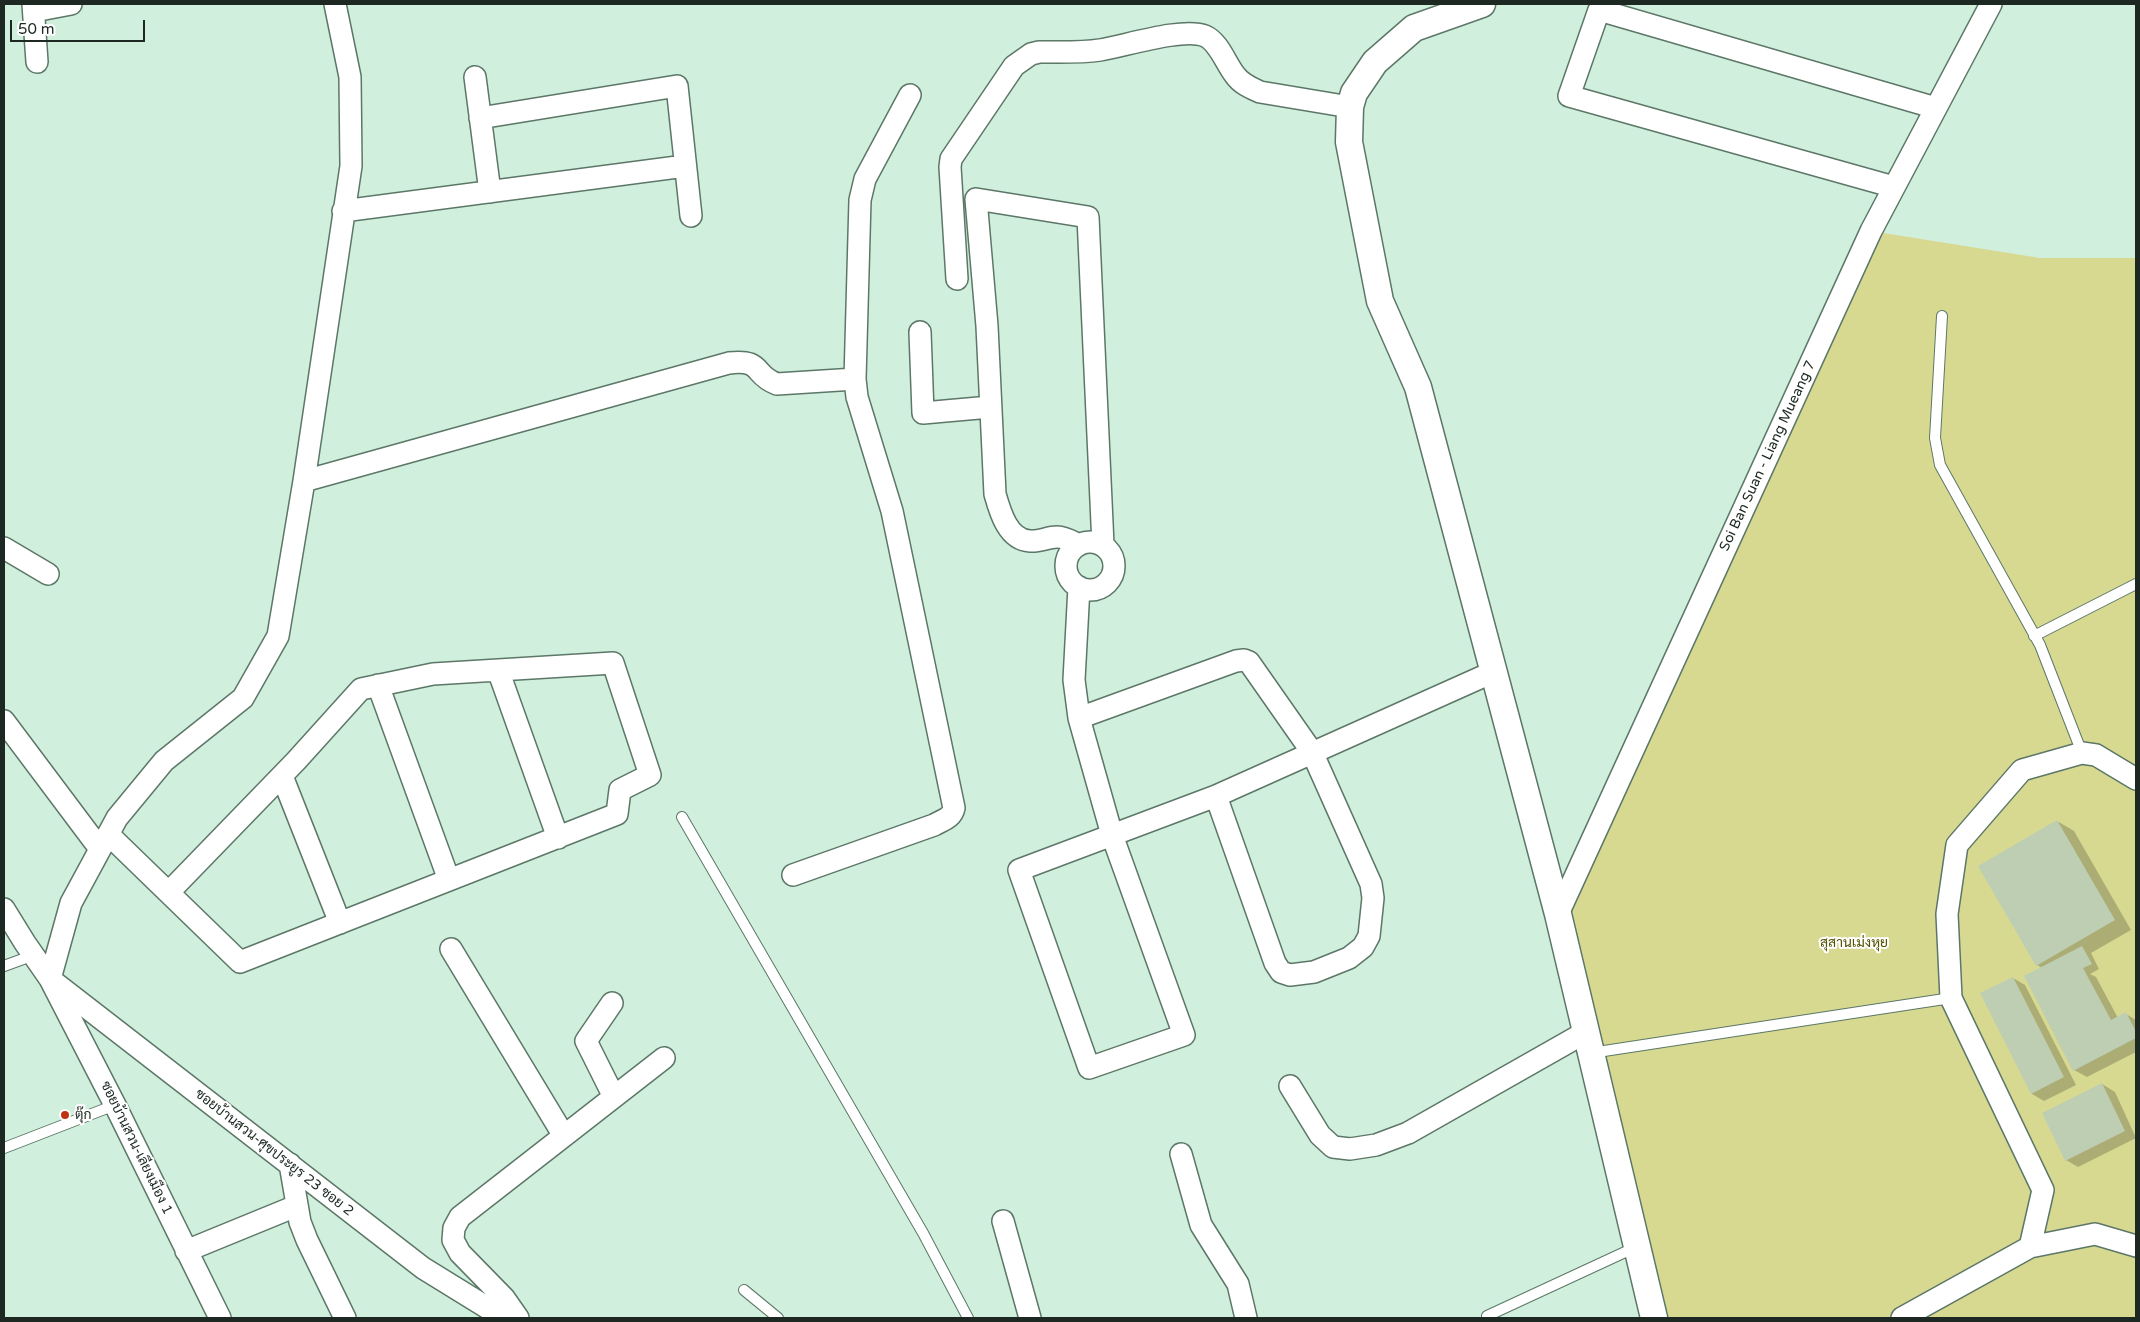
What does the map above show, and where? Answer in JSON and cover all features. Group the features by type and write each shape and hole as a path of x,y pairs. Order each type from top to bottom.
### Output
{"street":[{"path":"37,62 33,7 71,4"},
{"path":"50,979 71,903 117,818 164,761 243,698 278,636 304,481 351,166 350,77 335,4"},
{"path":"1482,4 1414,28 1376,62 1354,93 1350,107 1349,142 1380,301 1418,388 1558,914 1654,1318"},
{"name":"Soi Ban Suan - Liang Mueang 7","path":"1558,914 1871,231 1991,4"},
{"path":"1894,187 1569,96 1599,10 1936,108"},
{"path":"957,279 951,159 1014,66 1031,54 1038,52 1098,50 1154,39 1197,34 1206,36 1213,41 1236,77 1248,87 1260,92 1350,107"},
{"path":"474,77 490,192"},
{"path":"480,118 677,86 691,216"},
{"path":"793,875 934,825 953,814 954,808 954,799 892,511 862,417 855,379 860,200 865,179 910,95"},
{"path":"343,211 686,166"},
{"path":"1080,545 1058,537 1030,541 1024,540 1004,522 995,494 987,326 976,199 1088,217 1102,545"},
{"path":"920,332 923,413 990,407"},
{"path":"304,481 729,363 744,361 753,364 768,381 777,384 855,379"},
{"path":"1095,542 1102,545 1113,558 1113,575 1102,587 1094,590 1079,587 1069,577 1067,562 1074,549 1080,545 1095,542"},
{"path":"4,548 48,574"},
{"path":"1079,587 1074,680 1079,718 1112,835 1184,1035 1089,1068 1019,870 1112,835 1216,796 1494,672"},
{"path":"1079,718 1236,661 1244,660 1249,662 1312,752 1371,884 1373,898 1369,936 1363,947 1349,958 1314,972 1290,974 1281,972 1275,963 1216,796"},
{"path":"4,721 104,841 169,892 240,962 617,814 620,790 650,775 613,663 432,674 360,689 282,776 169,892"},
{"path":"498,670 558,838"},
{"path":"378,685 449,880"},
{"path":"2030,1247 2043,1190 1951,998 1947,914 1957,845 2022,770 2082,753 2096,755 2136,779"},
{"path":"282,776 340,922"},
{"path":"4,909 50,979"},
{"path":"452,949 564,1136"},
{"name":"ซอยบ้านสวน-เลียงเมือง 1","path":"50,979 115,1105 220,1318"},
{"name":"ซอยบ้านสวน-ศุขประยูร 23 ซอย 2","path":"50,979 423,1268 504,1318"},
{"path":"612,1002 586,1041 614,1097"},
{"path":"1290,1086 1320,1135 1333,1147 1350,1149 1376,1145 1408,1133 1588,1042"},
{"path":"518,1318 504,1298 460,1253 453,1240 454,1228 460,1217 664,1058"},
{"path":"1181,1154 1201,1226 1238,1284 1246,1318"},
{"path":"290,1164 296,1206 307,1240 346,1318"},
{"path":"186,1251 296,1206"},
{"path":"1003,1221 1030,1318"},
{"path":"1902,1318 2030,1247 2095,1234 2136,1246"}],"lane":[{"path":"1942,316 1935,438 1938,456 1945,475 2034,636 2082,753"},
{"path":"2034,636 2136,584"},
{"path":"682,817 923,1233 968,1318"},
{"path":"4,966 34,955"},
{"path":"1588,1042 1951,998"},
{"path":"4,1148 115,1105"},
{"path":"1487,1316 1637,1246"},
{"path":"744,1290 778,1318"}],"green space":[{"name":"สุสานเม่งหุย","path":"1871,231 2040,258 2136,258 2136,1318 1654,1318 1558,914"}],"building":[{"path":"2057,820 2115,920 2036,966 1978,866"},
{"path":"2082,946 2092,964 2083,968 2111,1020 2126,1012 2136,1032 2136,1038 2073,1071 2024,976"},
{"path":"2013,977 2064,1077 2031,1094 1980,993"},
{"path":"2102,1083 2125,1131 2065,1161 2042,1113"}],"place":[{"name":"ตุ๊ก","path":"65,1115"}]}
